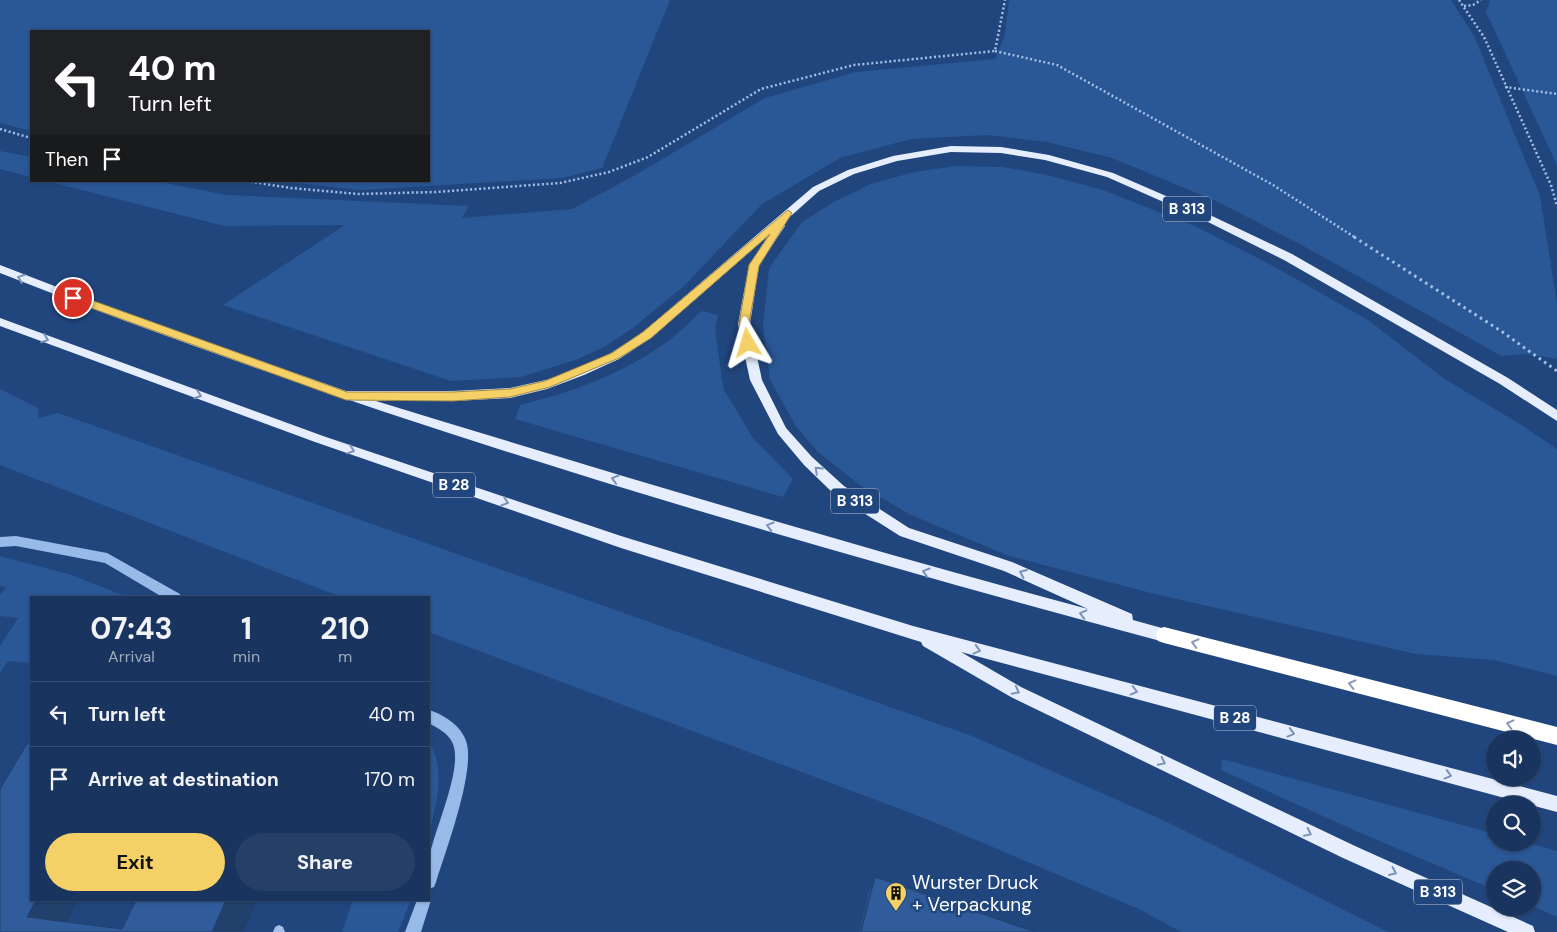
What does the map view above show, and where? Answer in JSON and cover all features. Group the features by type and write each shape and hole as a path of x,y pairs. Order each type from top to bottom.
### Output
{"highway":[{"path":"1164,635 1557,736"}],"main road":[{"name":"B 313","path":"1164,635 1007,566 905,532 839,490 808,461 782,431 756,380 744,324 754,265 788,213 816,189 851,172 896,158 951,149 1001,150 1046,157 1110,175 1206,217 1288,257 1504,381 1557,416"},
{"path":"346,396 453,396 510,393 546,384 580,372 615,356 647,335 788,213"},
{"path":"0,270 110,312 346,396 646,489 922,570 1164,635"},
{"name":"B 28","path":"0,322 146,377 621,542 912,632 1557,804"},
{"name":"B 313","path":"912,632 1016,692 1349,852 1527,932"}],"path":[{"path":"995,51 1005,0"},
{"path":"1459,0 1484,37 1551,186 1557,206"},
{"path":"1464,6 1473,5 1481,0"},
{"path":"252,182 291,188 358,194 436,192 560,183 609,172 648,157 762,89 854,65 995,51 1057,65 1273,185 1501,331 1557,370"},
{"path":"1505,87 1557,94"},
{"path":"0,129 30,138"}],"shaded area":[{"path":"0,0 670,0 602,168 562,178 361,190 285,182 430,182 430,30 30,30 30,131 0,123"},
{"path":"1009,0 1451,0 1474,36 1540,196 1557,304 1557,359 1526,354 1502,356 1296,242 1216,201 1112,158 1047,142 987,135 911,139 840,158 762,204 685,285 633,328 604,347 578,359 521,377 451,381 223,305 345,225 224,226 50,182 161,182 226,195 469,206 462,218 572,209 639,173 765,98 856,72 995,59 1005,35"},
{"path":"1490,0 1557,0 1557,165 1486,12"},
{"path":"0,151 30,157 30,177 0,169"},
{"path":"956,166 1003,167 1047,175 1103,190 1197,227 1275,267 1368,320 1446,380 1520,424 1557,449 1557,676 1494,660 1416,654 1151,593 1009,556 911,515 861,486 818,452 795,425 770,379 763,326 769,268 802,222 834,202 871,184 914,172"},
{"path":"702,311 718,315 715,328 723,388 753,438 793,479 783,497 515,419 520,405 578,388 632,364 667,342"},
{"path":"0,389 38,408 39,418 58,413 972,736 1163,820 1388,932 1181,932 1139,909 919,816 430,632 430,596 338,596 0,465"},
{"path":"0,556 72,575 124,596 30,596 30,663 8,661 0,673 0,646 18,618 0,616 0,595 6,587 0,586"},
{"path":"430,743 439,775 437,798 430,829"},
{"path":"1222,759 1486,832 1486,851 1541,851 1541,847 1557,851 1557,917 1541,910 1541,861 1486,861 1486,886 1356,831 1221,770"},
{"path":"353,901 411,901 398,932 342,932"}],"building":[{"path":"28,742 30,742 30,901 35,901 27,917 122,929 136,901 226,901 212,932 0,932 0,789"},
{"path":"875,877 1035,932 861,932"}],"waterway":[{"path":"0,542 16,541 107,558 173,596"},
{"path":"430,717 447,726 454,733 460,743 462,754 456,789 430,879"},
{"path":"413,932 424,901"}],"place":[{"name":"Wurster Druck + Verpackung","path":"896,912"}],"route":[{"path":"73,298 346,396 453,396 510,393 546,384 580,372 615,356 647,335 788,213 754,265 744,324 748,343"}]}
